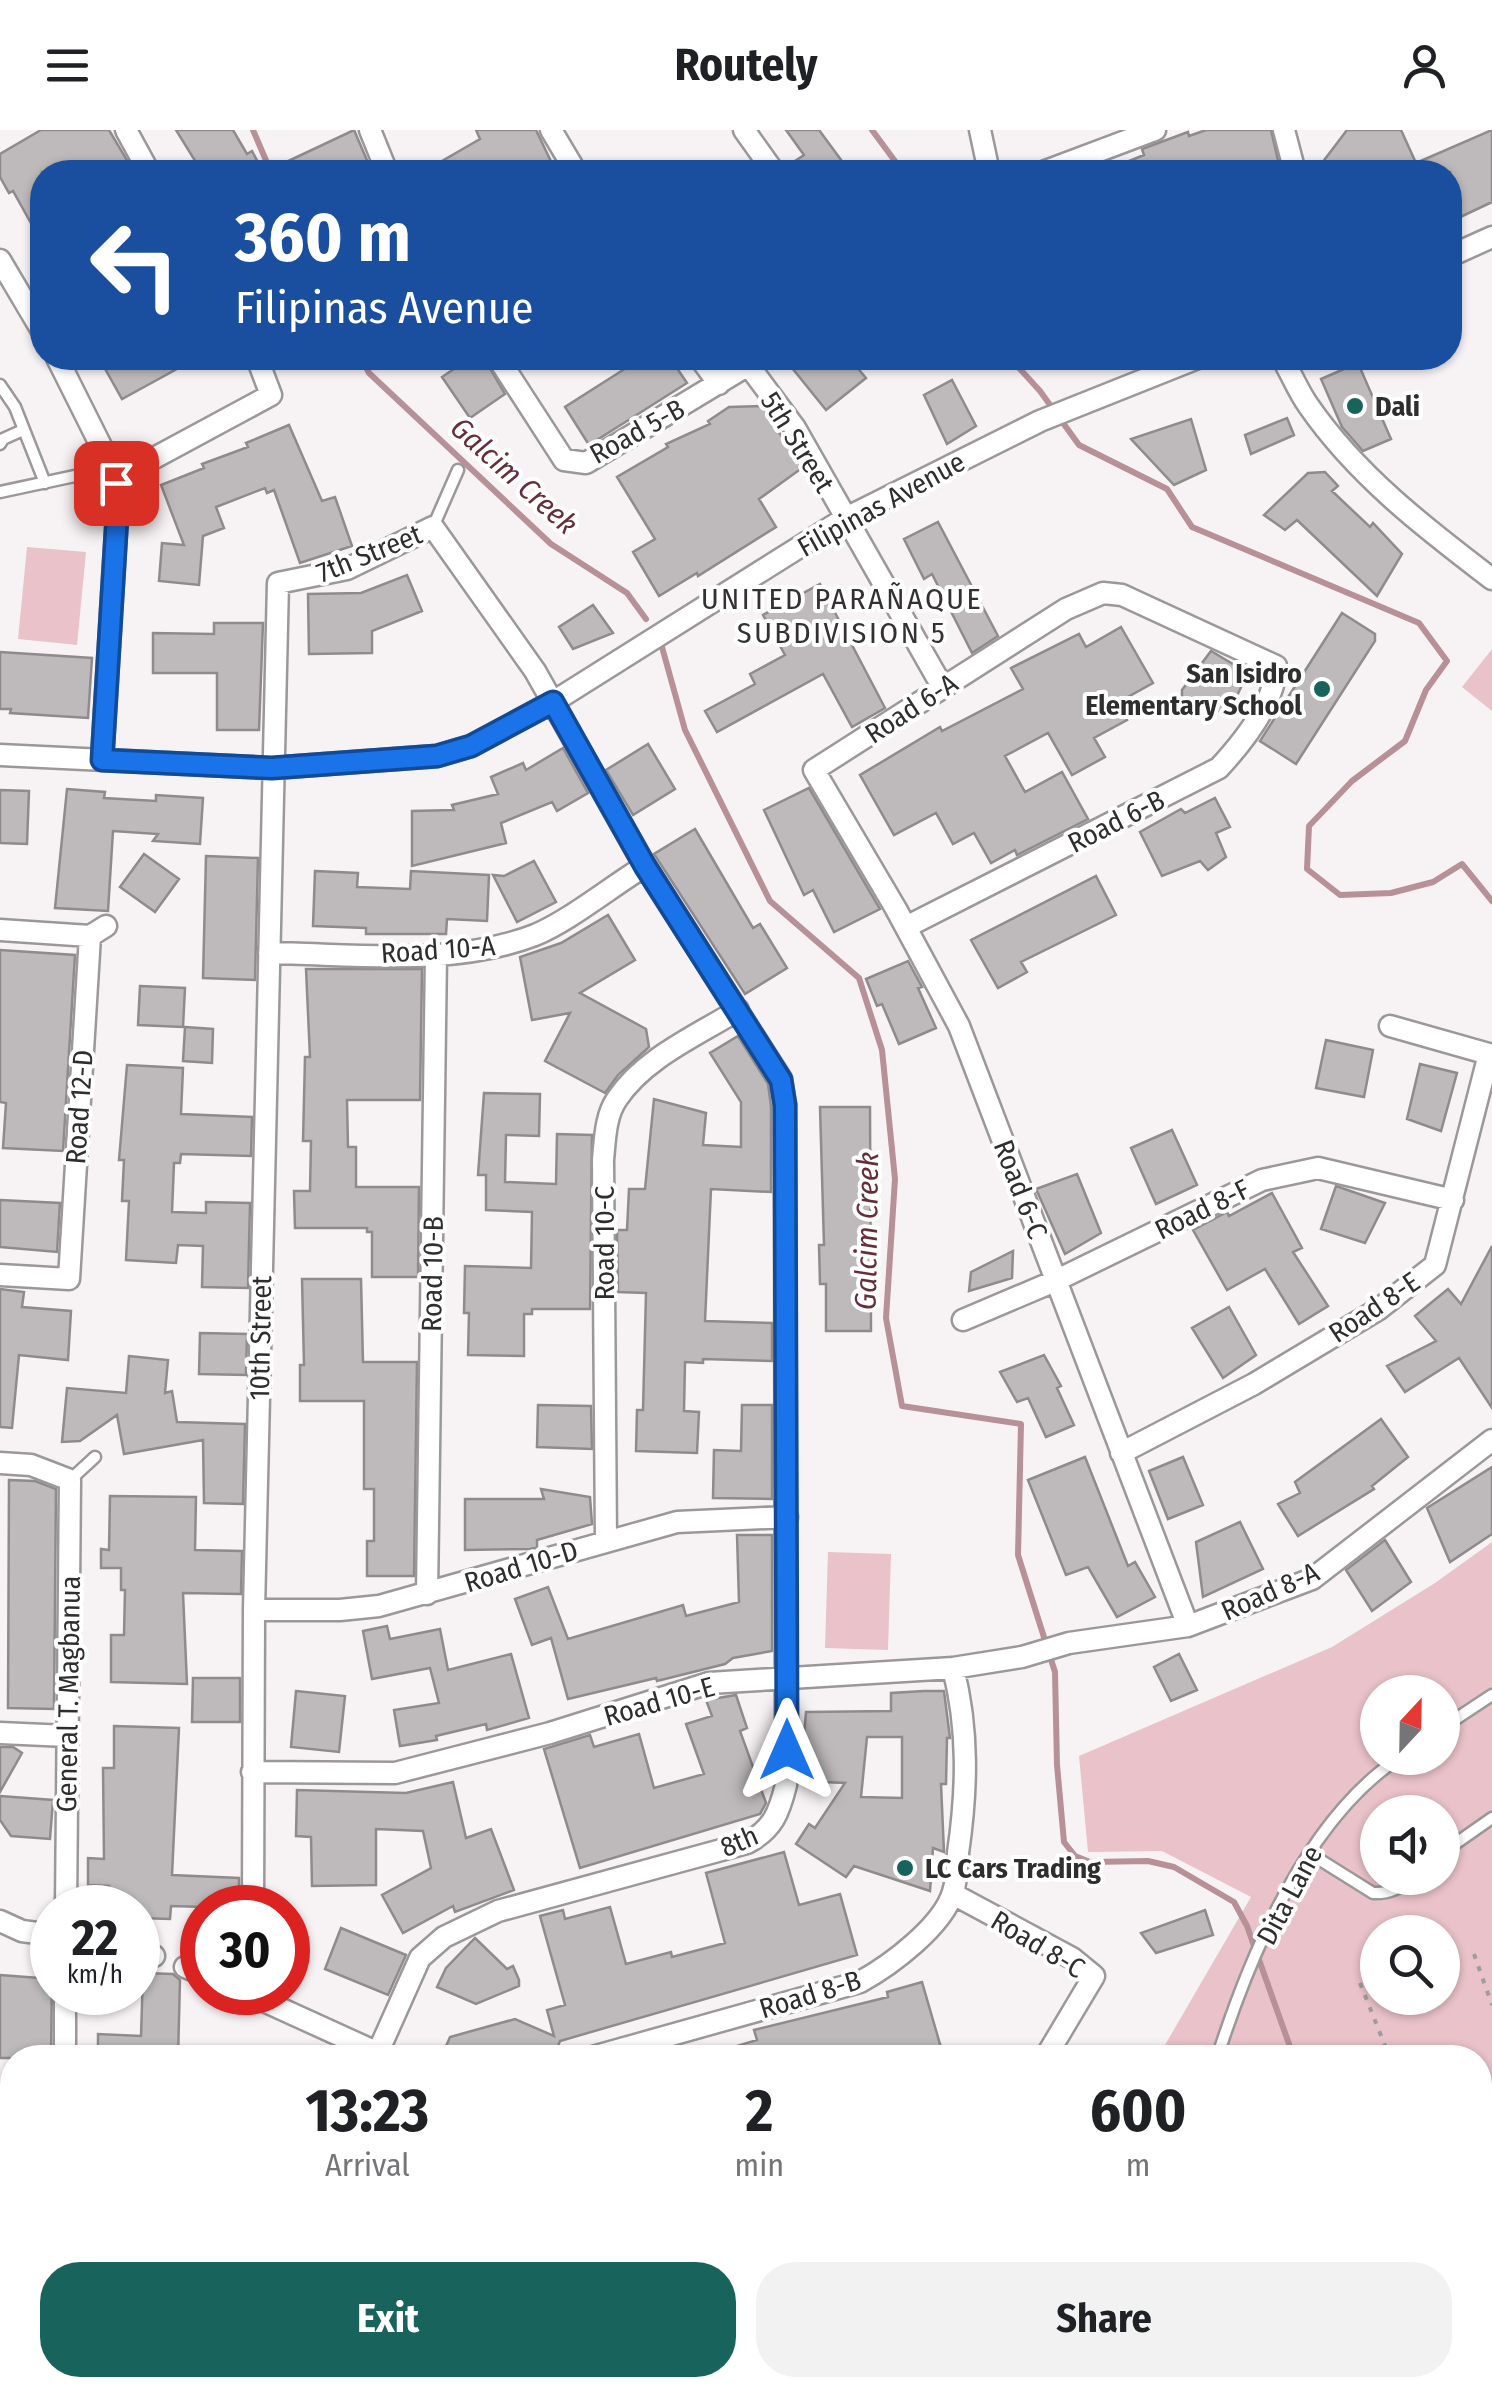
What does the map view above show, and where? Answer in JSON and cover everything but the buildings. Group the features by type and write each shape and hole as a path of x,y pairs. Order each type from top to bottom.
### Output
{"street":[{"path":"126,130 142,160"},
{"path":"370,130 382,160"},
{"path":"551,130 569,160"},
{"path":"744,130 765,160"},
{"path":"980,130 986,160"},
{"path":"1284,130 1292,160"},
{"path":"1073,160 1147,131"},
{"path":"1462,251 1492,237"},
{"path":"0,260 30,311"},
{"path":"63,370 112,468 117,516 102,760"},
{"path":"112,468 145,463 271,395 261,370"},
{"name":"Road 5-B","path":"506,370 564,460 586,463 742,370"},
{"name":"5th Street","path":"709,370 720,384"},
{"name":"5th Street","path":"759,370 943,688"},
{"name":"Filipinas Avenue","path":"0,755 272,768 437,756 471,746 553,702 844,519 1040,422 1168,370"},
{"path":"1288,370 1306,403 1354,464 1446,544 1492,578"},
{"name":"7th Street","path":"272,768 278,583 347,569 432,528 535,670 553,702"},
{"name":"Road 6-A","path":"814,770 1066,610 1110,592 1276,666"},
{"name":"Road 6-B","path":"906,927 1219,768 1249,735 1276,677 1276,666"},
{"name":"8th","path":"386,2045 405,1986 420,1958 444,1937 498,1911 747,1843 765,1833 780,1812 786,1786 785,1105 781,1080 645,866 553,702"},
{"name":"10th Street","path":"253,1885 254,1610 272,768"},
{"name":"Road 6-C","path":"814,770 959,1026 1188,1626"},
{"name":"Road 10-A","path":"269,953 436,955 488,950 539,933 645,866"},
{"name":"Road 12-D","path":"0,930 98,931 69,1280 0,1275"},
{"name":"Road 10-B","path":"428,1594 436,955"},
{"name":"Road 10-C","path":"606,1541 606,1129 615,1100 644,1069 738,1010"},
{"path":"1390,1026 1490,1054"},
{"name":"Road 8-E","path":"1121,1454 1254,1384 1379,1309 1435,1265 1490,1054"},
{"name":"Road 8-F","path":"963,1320 1055,1281 1262,1180 1318,1168 1454,1200"},
{"name":"Road 8-A","path":"1069,1644 1188,1626 1312,1579 1492,1440"},
{"path":"0,1462 31,1465 70,1480"},
{"name":"General T. Magbanua","path":"66,1885 70,1480"},
{"name":"Road 10-D","path":"254,1610 379,1606 677,1522 787,1516"},
{"name":"Road 10-E","path":"252,1772 394,1773 550,1733 709,1684 952,1668 1022,1657 1069,1644"},
{"name":"Road 8-B","path":"635,2045 860,1982 886,1968 922,1938 953,1894 964,1810 966,1740 952,1668"},
{"path":"0,1733 67,1736"},
{"name":"Road 8-C","path":"953,1894 1072,1958 1094,1976 1053,2045"},
{"path":"0,1921 30,1932"},
{"path":"64,2045 65,2015"},
{"path":"295,2015 361,2045"}],"lane":[{"path":"0,385 14,407 45,482"},
{"path":"0,444 23,430"},
{"path":"0,492 112,468"},
{"path":"432,528 458,470"},
{"path":"70,1480 96,1457"},
{"path":"1460,1716 1492,1695"},
{"name":"Dita Lane","path":"1222,2045 1267,1932 1308,1853 1352,1798 1379,1775"},
{"path":"1460,1840 1492,1818"},
{"path":"1308,1853 1360,1885"}],"path":[{"path":"1474,1954 1492,2006"},
{"path":"1373,2015 1385,2045"}],"shaded area":[{"path":"27,547 86,552 77,645 18,639"},
{"path":"1492,649 1492,711 1462,687"},
{"path":"1492,1542 1492,2045 1165,2045 1251,1897 1162,1851 1088,1852 1079,1756 1332,1647 1435,1583"},
{"path":"828,1552 891,1554 888,1650 825,1648"}],"waterway":[{"name":"Galcim Creek","path":"253,130 266,160"},
{"name":"Galcim Creek","path":"872,130 894,160"},
{"name":"Galcim Creek","path":"367,370 551,544 627,593 646,619"},
{"name":"Galcim Creek","path":"1021,370 1079,445 1167,489 1192,527 1419,623 1447,661 1426,690 1405,741 1352,781 1309,826 1307,869 1340,895 1391,893 1433,882 1462,864 1492,901"},
{"name":"Galcim Creek","path":"662,647 685,730 770,901 859,978 882,1050 895,1179 886,1318 902,1406 1021,1424 1018,1555 1055,1672 1064,1842 1075,1856 1090,1862 1148,1861 1174,1867 1234,1902 1247,1926 1289,2045"}],"place":[{"name":"Dali","path":"1355,406"},
{"name":"San Isidro Elementary School","path":"1322,689"},
{"name":"LC Cars Trading","path":"905,1868"}],"district":[{"name":"UNITED PARAÑAQUE SUBDIVISION 5","path":"842,616"}],"route":[{"path":"116,483 102,760 272,768 437,756 471,746 553,702 645,866 781,1080 785,1105 787,1750"}]}
